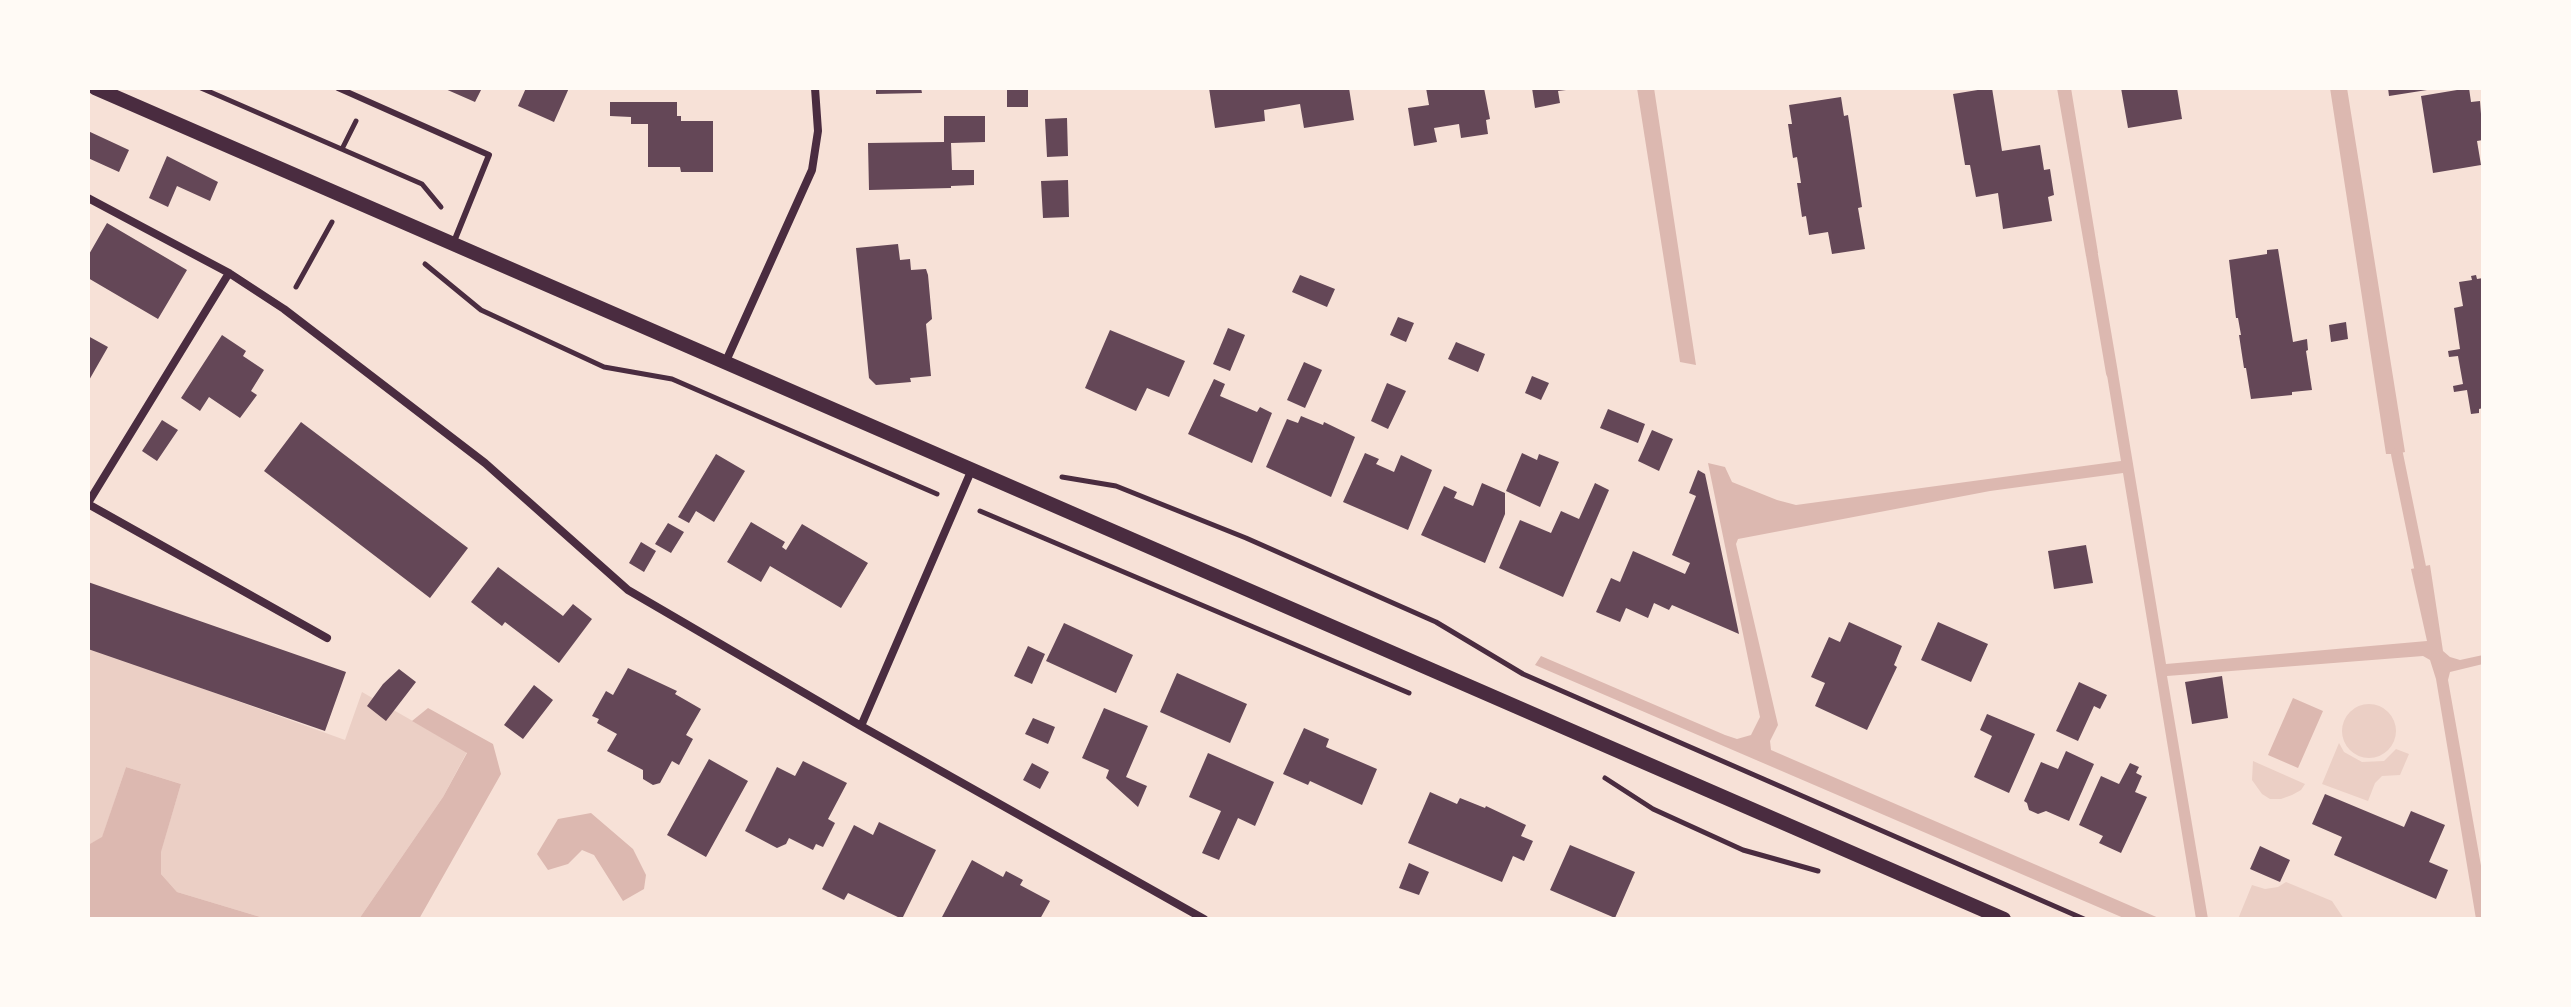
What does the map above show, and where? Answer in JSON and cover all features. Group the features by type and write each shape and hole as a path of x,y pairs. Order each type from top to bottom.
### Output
{"street":[{"path":"95,88 2004,919"},
{"path":"726,361 812,170 818,131 815,88"},
{"path":"88,198 229,273 284,309 485,463 628,590 861,726 1204,919"},
{"path":"229,273 88,503 327,638"},
{"path":"861,726 972,469"}],"lane":[{"path":"338,88 489,155 453,244"}],"path":[{"path":"342,149 366,100"},
{"path":"318,215 346,228"},
{"path":"284,309 332,222"},
{"path":"416,258 481,310 604,367 672,379 1417,697"},
{"path":"1055,476 1116,486 1246,538 1436,622 1523,674 2084,919"},
{"path":"1593,773 1653,809 1743,850 1823,872"}],"shaded area":[{"path":"1637,88 1654,88 1696,365 1680,362"},
{"path":"2057,88 2071,88 2098,253 2092,255 2086,256"},
{"path":"2330,88 2347,88 2405,452 2397,454 2386,454"},
{"path":"2118,373 2166,664 2427,641 2411,569 2430,565 2443,651 2460,660 2483,655 2483,664 2450,672 2448,680 2483,877 2483,919 2476,919 2436,679 2430,660 2423,656 2167,676 2208,919 2196,919 2123,473 1990,491 1738,539 1736,544 1778,725 1770,741 1771,750 2161,919 2126,919 1535,665 1541,656 1725,735 1737,739 1751,735 1760,717 1708,463 1725,467 1732,482 1796,505 2121,461 2107,375"},
{"path":"88,647 345,740 362,692 467,752 443,797 359,919 267,919 177,892 161,874 161,851 181,784 126,767 102,838 88,845"},
{"path":"2293,698 2323,711 2298,768 2268,755"},
{"path":"2369,704 2388,712 2396,731 2388,750 2369,758 2350,750 2342,731 2350,712"},
{"path":"428,708 493,744 501,774 419,919 359,919 443,797 467,753 412,721"},
{"path":"2339,743 2344,752 2362,762 2384,761 2396,749 2409,754 2400,775 2382,776 2375,783 2368,801 2322,784"},
{"path":"2253,761 2305,784 2292,795 2270,799 2252,780"},
{"path":"126,767 181,784 161,852 161,874 177,892 267,919 88,919 88,845 102,837"},
{"path":"591,813 633,849 646,875 644,889 623,901 594,855 582,850 568,864 548,870 537,854 558,819"},
{"path":"2286,882 2332,901 2344,919 2238,919 2252,885 2265,889"}],"building":[{"path":"443,88 482,88 475,102"},
{"path":"526,88 569,88 554,122 518,106"},
{"path":"876,88 921,88 922,93 876,94"},
{"path":"1007,88 1028,88 1028,107 1007,107"},
{"path":"1209,88 1349,88 1354,120 1304,128 1300,104 1264,110 1265,121 1215,128"},
{"path":"1426,88 1484,88 1490,119 1486,120 1488,134 1461,138 1459,124 1434,128 1437,142 1414,146 1408,108 1429,105"},
{"path":"1532,88 1566,90 1558,91 1560,103 1535,108"},
{"path":"1992,88 2002,151 2040,145 2044,170 2050,169 2054,195 2048,197 2052,221 2003,229 1998,193 1976,197 1970,165 1965,165 1953,94"},
{"path":"2121,88 2177,88 2182,119 2128,128"},
{"path":"2388,88 2427,88 2427,90 2389,96"},
{"path":"2469,88 2471,102 2480,101 2483,140 2477,141 2481,165 2433,173 2421,96"},
{"path":"1841,97 1844,116 1848,115 1865,249 1832,254 1828,232 1809,235 1806,216 1802,217 1797,183 1801,183 1797,157 1793,158 1788,124 1792,124 1789,105"},
{"path":"610,102 677,102 677,116 681,116 681,121 713,121 713,172 681,172 680,167 648,167 648,124 631,124 631,117 610,116"},
{"path":"944,116 985,116 985,142 951,143 952,170 974,170 974,185 869,190 868,143 944,142"},
{"path":"1067,118 1068,156 1047,157 1045,119"},
{"path":"88,131 129,150 119,172 88,158"},
{"path":"167,156 218,182 210,201 177,186 168,207 149,198"},
{"path":"1068,180 1069,217 1043,218 1041,181"},
{"path":"107,223 187,270 158,319 88,278 88,256"},
{"path":"898,244 900,260 910,259 911,270 926,269 928,275 932,319 926,324 931,376 910,378 911,382 876,385 869,378 856,248"},
{"path":"2278,249 2293,342 2307,339 2312,390 2251,399 2229,260 2267,254 2267,250"},
{"path":"1300,275 1335,289 1327,307 1292,292"},
{"path":"2476,275 2477,279 2483,278 2483,408 2479,409 2479,413 2471,414 2467,390 2454,392 2453,386 2463,384 2458,356 2449,357 2448,351 2460,349 2454,308 2463,306 2459,282 2472,280 2471,276"},
{"path":"1398,317 1414,323 1406,342 1390,335"},
{"path":"2346,322 2348,339 2331,342 2329,325"},
{"path":"1228,328 1245,335 1230,371 1213,364"},
{"path":"1110,330 1185,361 1169,397 1147,388 1136,411 1085,388"},
{"path":"222,335 246,351 243,356 264,370 251,391 257,395 240,418 209,397 200,411 181,398"},
{"path":"88,336 108,347 88,382"},
{"path":"1456,342 1485,354 1478,372 1448,359"},
{"path":"1304,362 1322,370 1305,408 1287,400"},
{"path":"1532,376 1549,383 1541,400 1525,393"},
{"path":"1214,379 1225,384 1220,396 1257,412 1260,407 1272,413 1252,463 1188,434"},
{"path":"1387,383 1406,391 1388,429 1371,421"},
{"path":"1608,409 1645,424 1638,443 1600,428"},
{"path":"1301,416 1323,425 1324,422 1355,437 1331,497 1266,467 1287,419 1298,423"},
{"path":"162,420 178,430 157,461 142,451"},
{"path":"301,422 468,548 430,598 264,471"},
{"path":"1652,430 1673,439 1659,471 1638,461"},
{"path":"1365,453 1379,459 1376,464 1394,472 1401,455 1432,470 1408,530 1343,502"},
{"path":"1522,453 1537,460 1539,454 1559,462 1540,507 1506,491"},
{"path":"716,454 745,471 714,522 696,511 689,523 678,517"},
{"path":"1698,470 1705,474 1739,634 1672,605 1669,610 1654,603 1648,618 1626,608 1620,622 1596,612 1611,578 1620,582 1633,551 1685,574 1690,563 1672,555 1696,496 1689,493"},
{"path":"1482,483 1505,493 1505,514 1485,563 1421,535 1444,486 1457,492 1454,498 1473,506"},
{"path":"1595,483 1609,490 1563,597 1499,568 1520,520 1551,533 1561,511 1579,519"},
{"path":"751,522 785,542 782,547 786,550 802,524 868,563 841,608 770,566 761,582 727,562"},
{"path":"668,523 684,532 671,553 655,544"},
{"path":"641,542 656,551 644,572 629,563"},
{"path":"2086,545 2093,583 2054,589 2048,551"},
{"path":"498,567 563,616 573,604 592,619 559,663 505,622 502,626 471,602"},
{"path":"88,582 346,672 325,731 88,649"},
{"path":"1849,622 1902,646 1894,665 1897,667 1867,730 1815,706 1825,683 1811,677 1829,637 1840,642"},
{"path":"1938,622 1988,644 1971,682 1921,660"},
{"path":"1064,623 1133,655 1116,693 1046,661"},
{"path":"1028,646 1045,654 1032,684 1014,676"},
{"path":"628,668 677,691 675,694 701,709 686,735 693,739 679,765 672,761 660,783 653,785 643,779 643,770 607,751 617,734 597,723 599,719 592,716 606,691 613,695"},
{"path":"399,669 416,682 386,721 367,706"},
{"path":"1177,673 1247,704 1230,743 1160,712"},
{"path":"2222,676 2228,718 2192,724 2185,682"},
{"path":"2079,682 2107,695 2100,709 2094,706 2078,741 2056,731"},
{"path":"534,685 553,700 523,739 504,725"},
{"path":"1104,708 1148,726 1126,777 1147,786 1138,807 1106,778 1109,770 1082,758"},
{"path":"1987,714 2035,734 2009,793 1974,777 1992,736 1980,730"},
{"path":"1033,718 1055,727 1048,744 1025,734"},
{"path":"1304,728 1329,739 1326,747 1377,769 1362,805 1310,781 1308,785 1283,774"},
{"path":"2066,751 2094,764 2069,821 2046,811 2038,814 2029,810 2024,801 2041,762 2058,769"},
{"path":"1208,753 1274,782 1255,826 1238,818 1219,860 1202,853 1221,811 1189,797"},
{"path":"709,759 748,781 706,857 667,835"},
{"path":"803,761 847,783 828,819 835,823 823,847 816,844 813,850 789,838 786,844 777,848 745,831 777,767 795,776"},
{"path":"1032,763 1049,772 1040,789 1023,780"},
{"path":"2130,763 2139,767 2136,773 2142,776 2135,792 2147,797 2121,853 2099,843 2103,836 2079,825 2101,776 2119,784"},
{"path":"1430,792 1457,804 1460,798 1486,806 1526,825 1521,836 1533,841 1524,861 1513,856 1502,882 1408,843"},
{"path":"2325,794 2404,827 2411,811 2445,825 2429,862 2448,870 2436,899 2334,855 2342,837 2312,824"},
{"path":"879,822 936,850 902,919 848,893 844,900 822,889 854,825 873,835"},
{"path":"1570,845 1635,872 1615,918 1550,890"},
{"path":"2260,846 2290,860 2280,882 2250,869"},
{"path":"972,860 1003,877 1006,871 1023,880 1020,885 1050,901 1040,919 942,917"},
{"path":"1409,863 1429,872 1419,895 1399,888"}],"waterway":[{"path":"2092,255 2112,373"},
{"path":"2397,454 2420,567"}]}
